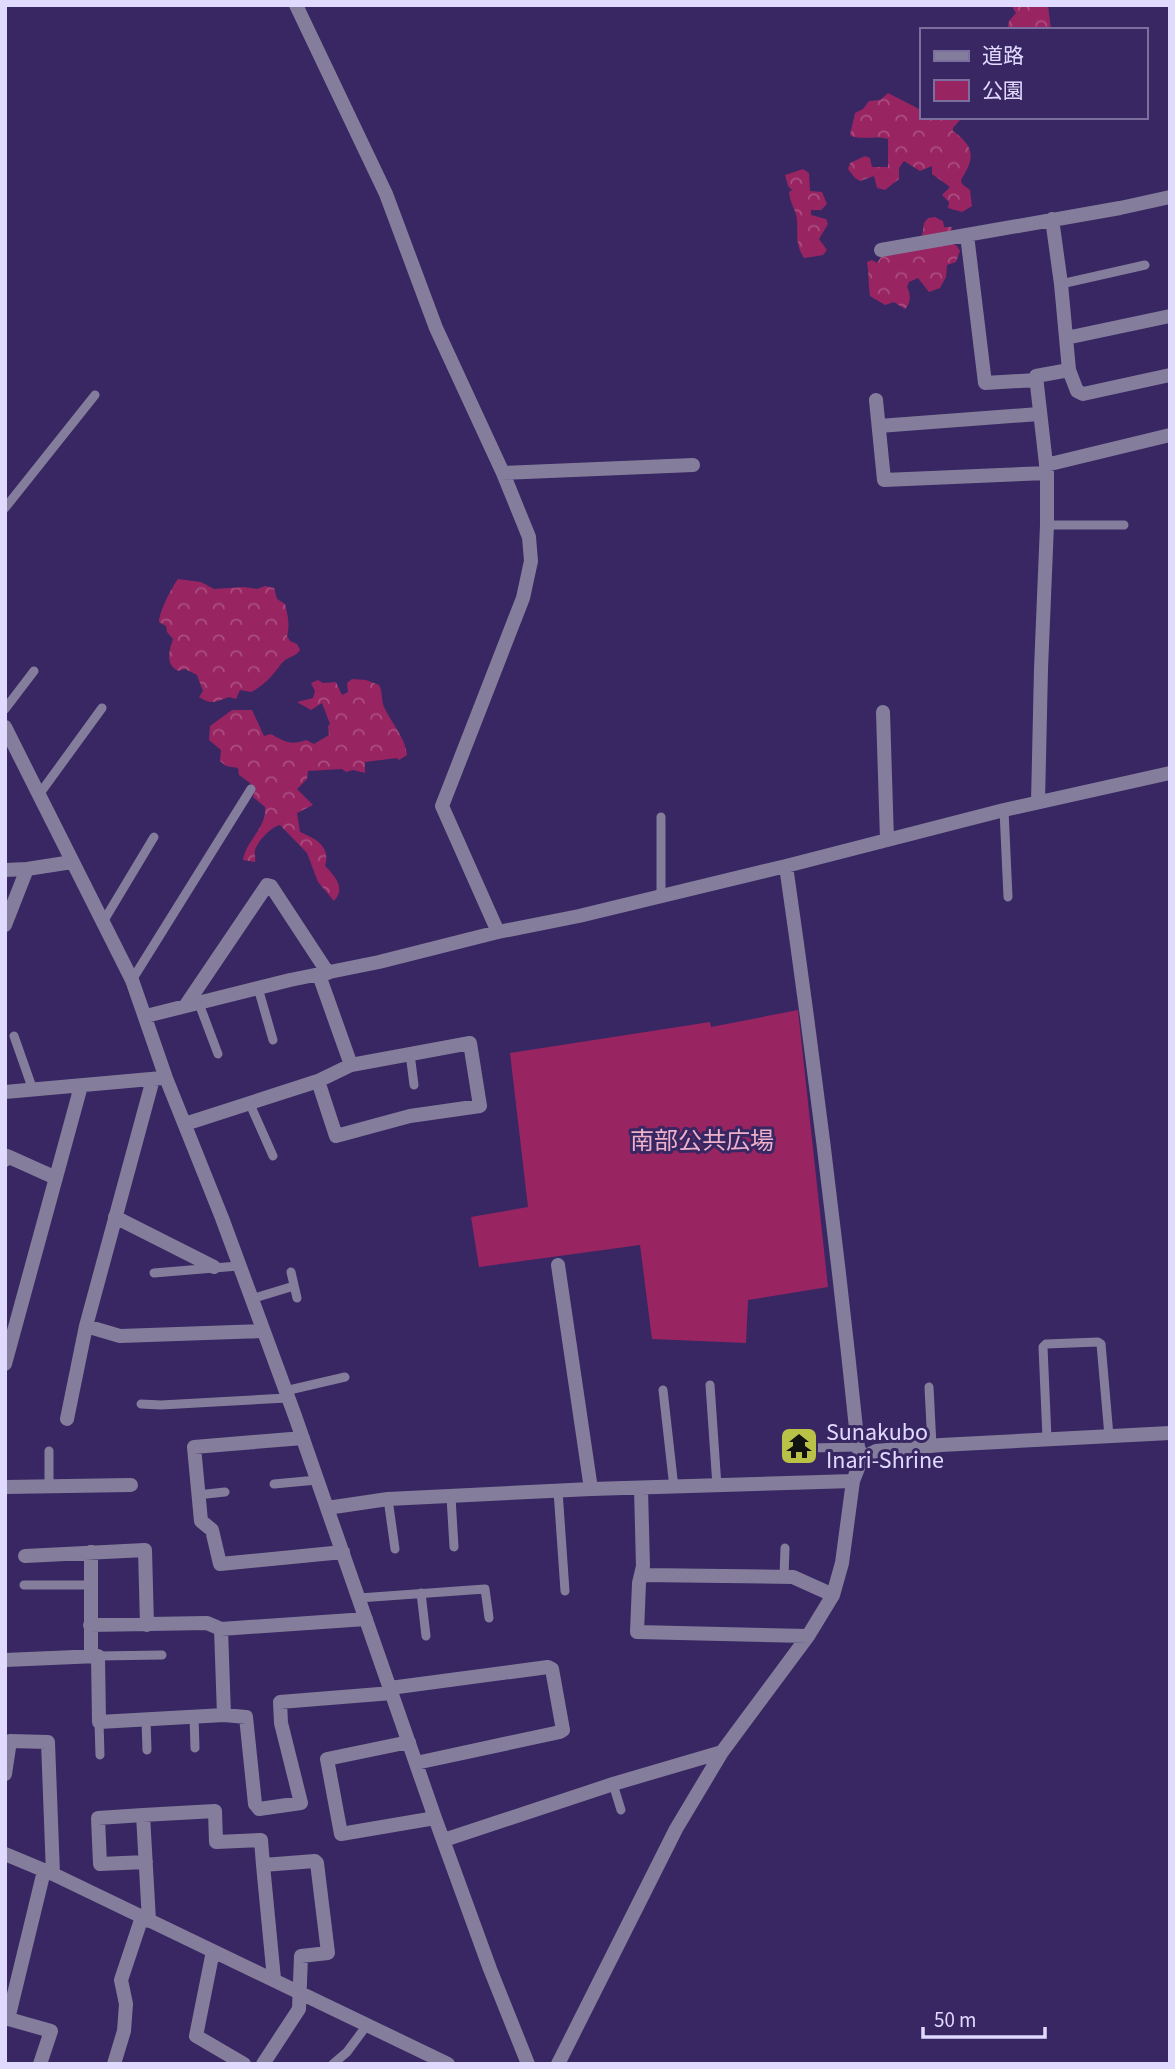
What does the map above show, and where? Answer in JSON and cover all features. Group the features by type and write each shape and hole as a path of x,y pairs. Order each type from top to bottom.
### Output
{"street":[{"path":"296,5 386,194 436,328 503,473 529,537 531,561 523,598 442,806 498,932"},
{"path":"881,250 1170,197"},
{"path":"1052,219 1069,370 1077,391 1083,394 1170,375"},
{"path":"967,235 985,383 1036,380"},
{"path":"1066,338 1170,316"},
{"path":"1038,802 1047,525 1046,469 1036,376 1069,370"},
{"path":"876,400 884,480 1046,469 1170,435"},
{"path":"879,426 1039,414"},
{"path":"503,473 693,465"},
{"path":"883,712 887,840"},
{"path":"5,727 132,980 146,1016 160,1079 186,1124 239,1266 303,1438 435,1818 527,2064"},
{"path":"146,1016 498,932 661,897 1004,810 1170,773"},
{"path":"5,870 72,862"},
{"path":"558,2064 676,1829 722,1752 808,1636 833,1595 842,1563 853,1481 860,1452 815,1069 786,866"},
{"path":"5,925 27,869"},
{"path":"192,1003 267,885 271,886 324,974 351,1065"},
{"path":"186,1124 318,1081 351,1065 470,1043 480,1107 410,1116 337,1136 318,1081"},
{"path":"5,1092 160,1079"},
{"path":"67,1419 86,1326 115,1217 160,1079"},
{"path":"5,1364 81,1086"},
{"path":"5,1160 7,1156 56,1178"},
{"path":"115,1217 214,1268"},
{"path":"558,1265 591,1489"},
{"path":"86,1326 120,1336 263,1331"},
{"path":"860,1452 1047,1438 1170,1433"},
{"path":"303,1438 194,1447 192,1449 201,1521 212,1530 220,1564 343,1552"},
{"path":"327,1508 388,1499 591,1489 853,1481"},
{"path":"5,1487 131,1485"},
{"path":"641,1489 642,1575 639,1583 637,1632 808,1636"},
{"path":"25,1556 145,1550 147,1625"},
{"path":"91,1552 90,1625 99,1722 224,1715 246,1717 255,1804 259,1809 301,1803 281,1723 280,1702 391,1691 548,1667 552,1669 563,1730 416,1763"},
{"path":"642,1575 784,1576 793,1577 833,1595"},
{"path":"90,1625 207,1623 221,1629 366,1619"},
{"path":"221,1629 224,1715"},
{"path":"5,1660 94,1656"},
{"path":"5,1774 9,1741 48,1742 49,1873 7,2018 51,2031 40,2064"},
{"path":"409,1742 327,1759 341,1834 435,1818"},
{"path":"444,1840 613,1784 722,1752"},
{"path":"146,1862 100,1864 98,1818 215,1811 216,1842 261,1840 274,1979"},
{"path":"114,2064 124,2031 126,2004 121,1979 146,1919 143,1815"},
{"path":"5,1854 274,1979 448,2064"},
{"path":"263,1865 317,1863 328,1953 301,1956 299,2009 263,2064"},
{"path":"213,1951 196,2036 244,2064"}],"lane":[{"path":"1061,284 1145,265"},
{"path":"5,508 95,395"},
{"path":"1047,525 1124,525"},
{"path":"5,709 34,671"},
{"path":"38,796 102,708"},
{"path":"132,980 251,789"},
{"path":"1004,810 1008,897"},
{"path":"661,817 661,897"},
{"path":"103,922 154,836"},
{"path":"258,988 273,1040"},
{"path":"192,1003 218,1054"},
{"path":"14,1036 33,1090"},
{"path":"410,1054 414,1085"},
{"path":"249,1102 273,1156"},
{"path":"154,1273 239,1266"},
{"path":"291,1272 297,1298"},
{"path":"251,1299 294,1286"},
{"path":"1047,1438 1042,1347 1046,1344 1098,1342 1101,1344 1109,1436"},
{"path":"141,1404 161,1405 286,1394 345,1377"},
{"path":"710,1385 717,1486"},
{"path":"929,1387 932,1446"},
{"path":"663,1390 674,1488"},
{"path":"810,1448 860,1452"},
{"path":"48,1451 49,1486"},
{"path":"274,1484 317,1480"},
{"path":"558,1491 565,1591"},
{"path":"197,1495 225,1492"},
{"path":"451,1496 454,1547"},
{"path":"388,1499 395,1549"},
{"path":"784,1576 785,1548"},
{"path":"24,1585 90,1585"},
{"path":"359,1598 485,1588 489,1618"},
{"path":"422,1593 426,1636"},
{"path":"94,1656 162,1656"},
{"path":"194,1717 195,1748"},
{"path":"146,1721 147,1750"},
{"path":"99,1722 100,1755"},
{"path":"613,1784 621,1810"},
{"path":"333,2064 347,2052 367,2025"}],"green space":[{"path":"1011,5 1048,5 1051,28 1007,28 1009,21 1016,13"},
{"path":"888,93 920,109 920,119 960,119 953,131 969,148 969,165 961,180 970,190 972,206 962,212 948,208 949,202 942,195 950,187 932,174 932,166 920,171 904,161 899,168 899,179 885,190 877,188 874,176 860,181 855,178 848,169 850,163 865,156 870,158 872,167 888,167 888,139 858,138 850,135 855,113 863,109 869,101 880,100"},
{"path":"803,169 809,173 810,191 822,192 827,204 821,210 811,210 811,215 826,219 828,224 819,239 827,250 823,255 804,258 798,244 796,216 789,192 792,190 785,175"},
{"path":"935,217 943,221 944,227 952,227 950,242 960,251 956,262 947,265 946,277 940,288 929,292 918,278 909,282 907,287 910,298 905,309 894,302 885,305 870,296 867,262 872,260 877,263 881,257 922,236 924,223 928,218"},
{"path":"178,579 201,582 214,589 257,589 265,586 274,588 277,599 285,604 287,636 300,650 283,661 272,676 251,692 240,690 236,699 229,697 211,702 204,700 199,697 203,691 197,675 185,669 178,671 171,665 169,653 173,639 166,626 159,622 163,606"},
{"path":"352,679 379,685 384,707 401,736 407,755 399,760 397,758 365,762 365,773 353,770 346,772 342,769 308,771 307,779 297,789 313,805 297,813 300,832 324,848 325,866 339,887 334,901 318,882 307,853 280,825 269,831 259,843 255,850 255,862 243,860 263,821 265,807 253,797 255,790 239,775 238,768 226,766 220,761 221,750 209,740 210,726 232,710 252,710 264,736 271,734 287,742 306,740 314,744 329,735 330,724 322,703 311,710 297,702 313,698 315,691 311,683 318,680 323,683 336,682 342,695 348,692 347,683"},
{"name":"南部公共広場","path":"798,1010 828,1287 748,1300 746,1343 652,1339 640,1245 479,1267 471,1217 528,1207 510,1053 710,1022 711,1027"}],"place":[{"name":"Sunakubo Inari-Shrine","path":"799,1446"}]}
